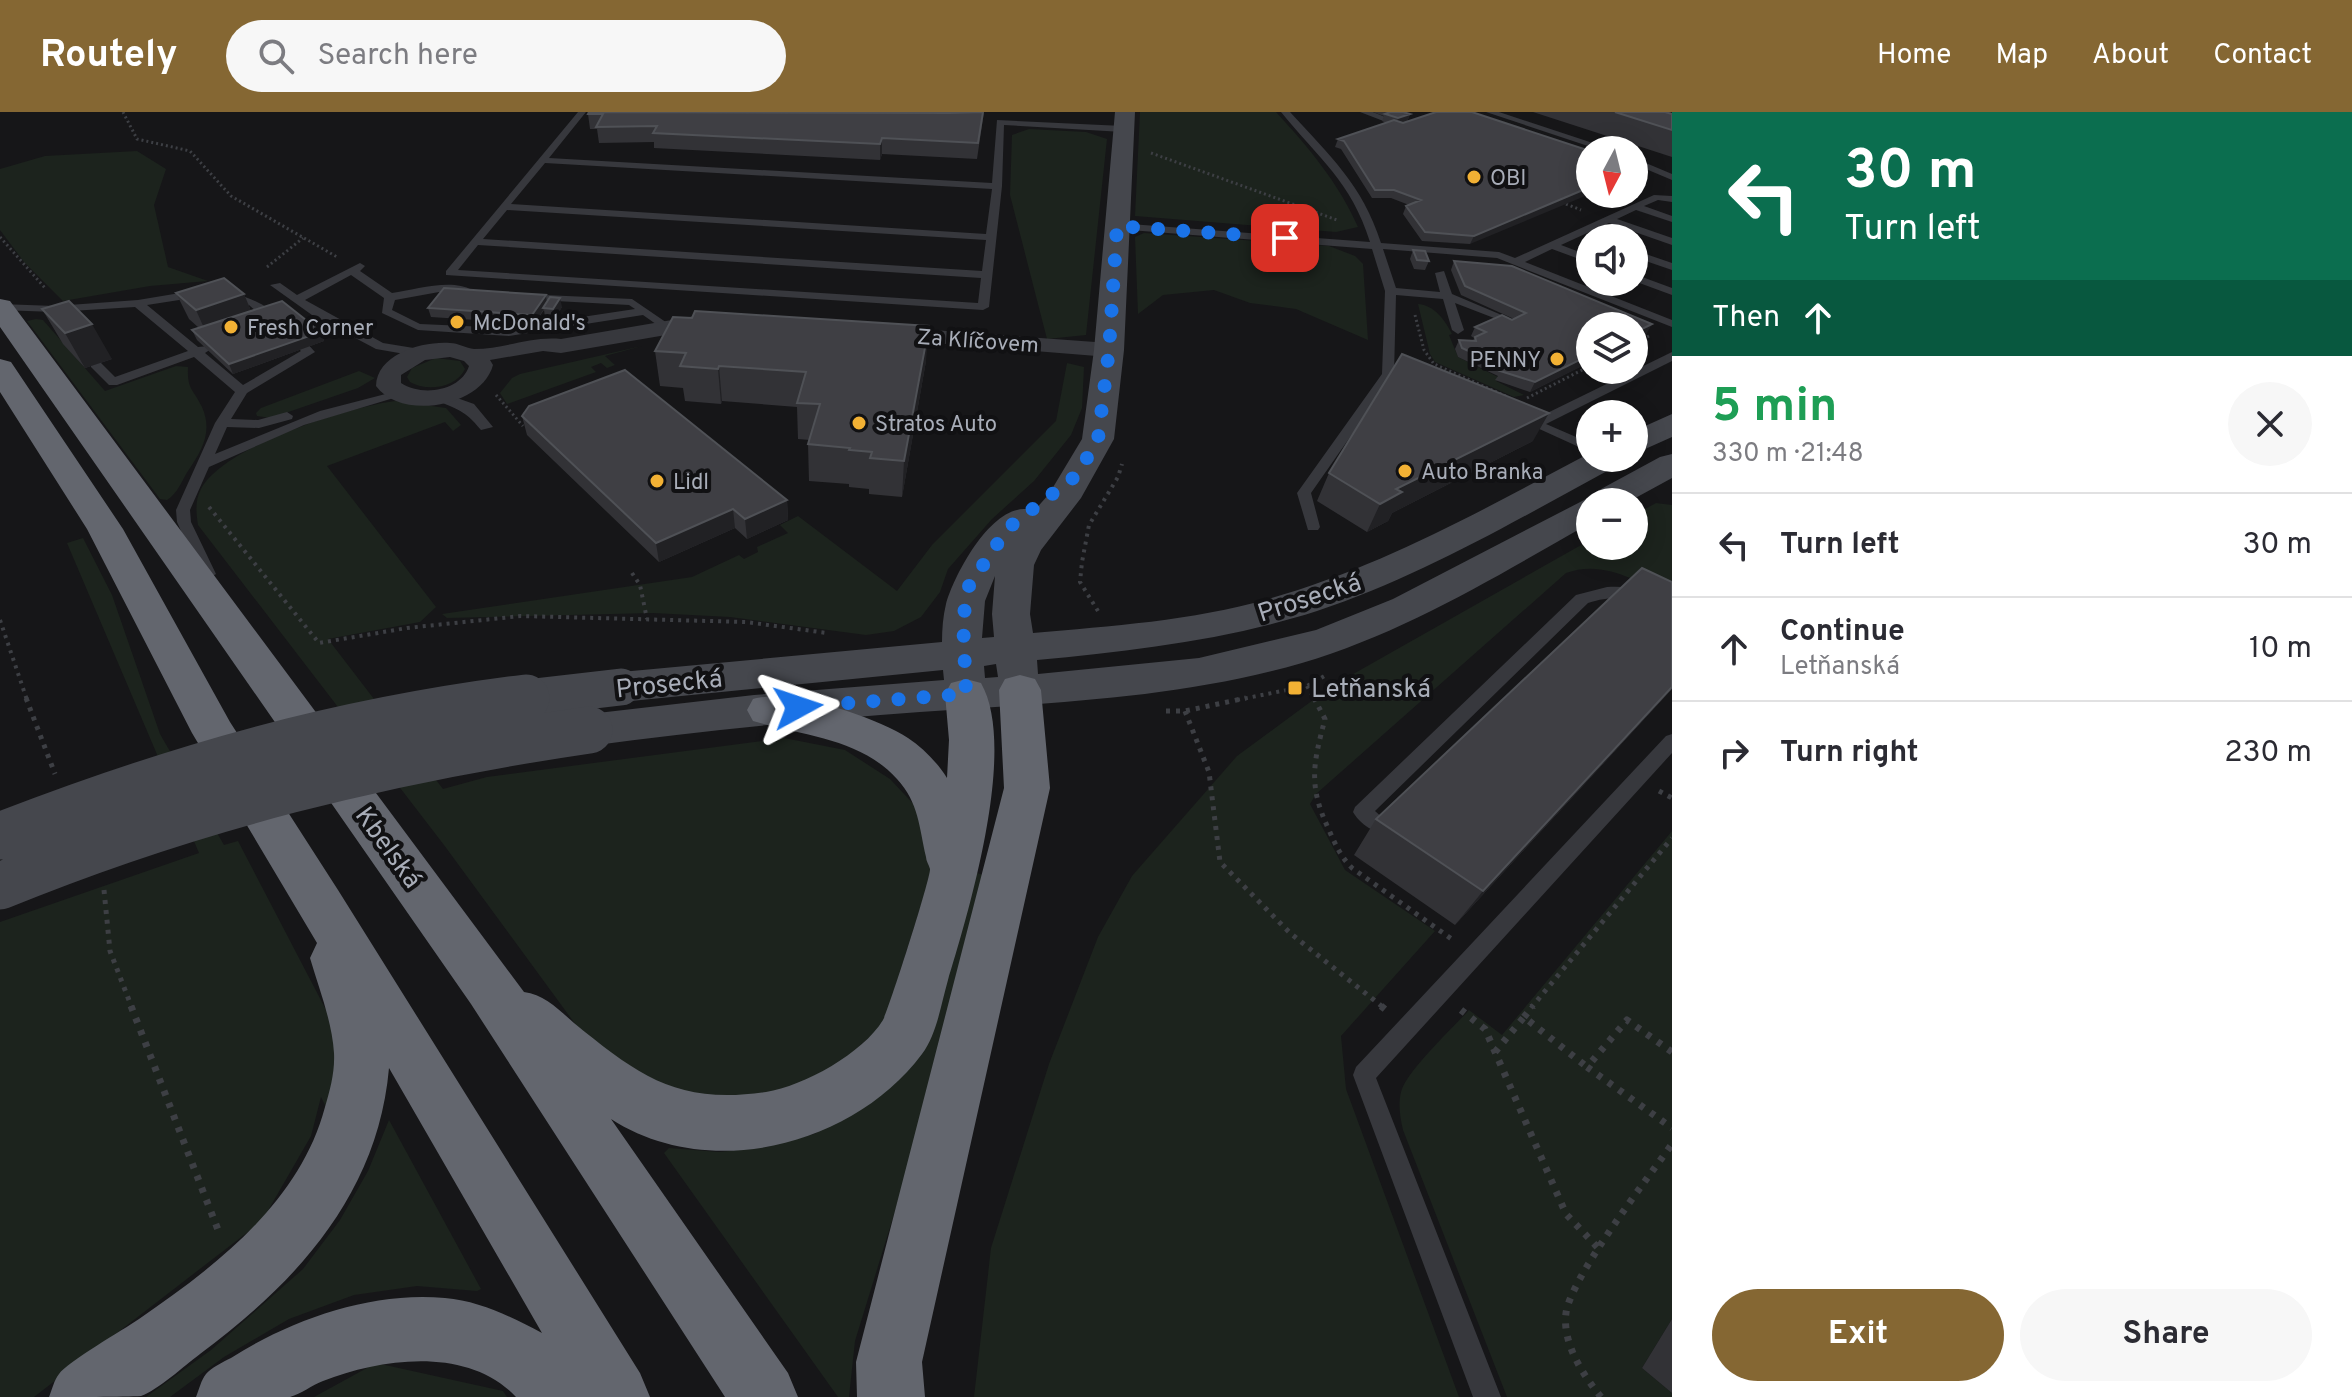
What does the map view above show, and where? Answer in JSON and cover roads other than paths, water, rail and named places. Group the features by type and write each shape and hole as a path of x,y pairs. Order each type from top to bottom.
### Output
{"highway":[{"name":"Kbelská","path":"0,307 490,987 764,1397"},
{"path":"0,368 105,529 214,733 321,905 616,1397"},
{"path":"490,987 604,1080 640,1105 685,1119 731,1125 776,1118 815,1107 852,1085 873,1069 905,1034 953,878 967,806 971,751 990,672"},
{"path":"891,1397 889,1362 1027,788 990,672"},
{"path":"768,710 852,727 892,750 925,778 941,813 953,878"},
{"path":"83,1397 239,1285 266,1262 297,1226 328,1177 346,1136 361,1079 361,1050 321,905"},
{"path":"230,1397 304,1355 349,1337 386,1330 466,1334 500,1343 529,1360 562,1397"}],"main road":[{"path":"990,672 1015,565 1025,546 1064,498 1098,439 1109,350 1124,120"},
{"path":"1648,437 1672,424"},
{"name":"Prosecká","path":"0,886 70,856 263,794 336,775 497,743 768,710 990,672 1186,631 1304,602 1438,548 1580,472"},
{"path":"1634,488 1666,474"},
{"path":"990,672 963,619 969,586 1008,528 1077,475"},
{"name":"Prosecká","path":"0,836 169,775 287,742 377,721 473,704 621,687 990,672 1163,679 1291,652 1346,635 1413,604 1576,517"}],"street":[{"path":"477,382 450,350 422,353 394,381 439,396 477,382 561,346 701,322 741,323"},
{"name":"Za Klíčovem","path":"849,331 1109,350"}],"lane":[{"path":"582,112 450,273 983,307 997,186 1000,122 1124,120"},
{"path":"1033,112 1033,115 1084,117"},
{"path":"1285,112 1344,177 1366,212 1391,291 1388,374 1381,395 1304,493 1313,527"},
{"path":"1364,112 1386,119"},
{"path":"1490,112 1576,139"},
{"path":"543,160 997,186"},
{"path":"1648,167 1672,177"},
{"path":"1648,201 1657,197 1672,199"},
{"path":"504,207 991,237"},
{"path":"1597,224 1634,208"},
{"path":"1639,208 1672,219"},
{"path":"1608,219 1672,242"},
{"path":"1117,226 1374,239 1499,255 1672,324"},
{"path":"1515,262 1576,234"},
{"path":"475,242 986,275"},
{"path":"1552,245 1576,254"},
{"path":"1648,258 1672,267"},
{"path":"296,300 357,268 390,297"},
{"path":"1440,273 1458,330"},
{"path":"1648,283 1672,292"},
{"path":"276,285 296,300 380,346 422,353"},
{"path":"390,297 439,289 477,291"},
{"path":"1391,291 1447,296 1498,316"},
{"path":"0,307 56,313 165,297 230,295 247,299 309,352 242,391 222,423 183,510 184,522 233,632"},
{"path":"514,296 555,300 577,307 645,311 667,327"},
{"path":"390,297 386,311 418,327 509,332 645,311"},
{"path":"138,303 242,391"},
{"path":"262,328 276,323"},
{"path":"95,364 113,382 222,342"},
{"path":"380,346 394,381"},
{"path":"1536,424 1672,356"},
{"path":"1390,361 1405,367"},
{"path":"222,423 275,421 394,381"},
{"path":"203,465 261,437 360,402 394,381"},
{"path":"477,382 486,427"},
{"path":"1507,412 1576,442"},
{"path":"1383,827 1362,812 1447,739 1522,666 1582,599 1612,589 1650,597 1672,608"},
{"path":"1487,1397 1364,1075 1672,741"}],"place":[{"name":"OBI","path":"1474,177"},
{"name":"McDonald's","path":"457,322"},
{"name":"Fresh Corner","path":"231,327"},
{"name":"PENNY","path":"1557,359"},
{"name":"Stratos Auto","path":"859,423"},
{"name":"Auto Branka","path":"1405,471"},
{"name":"Lidl","path":"657,481"},
{"name":"Letňanská","path":"1295,688"}]}
